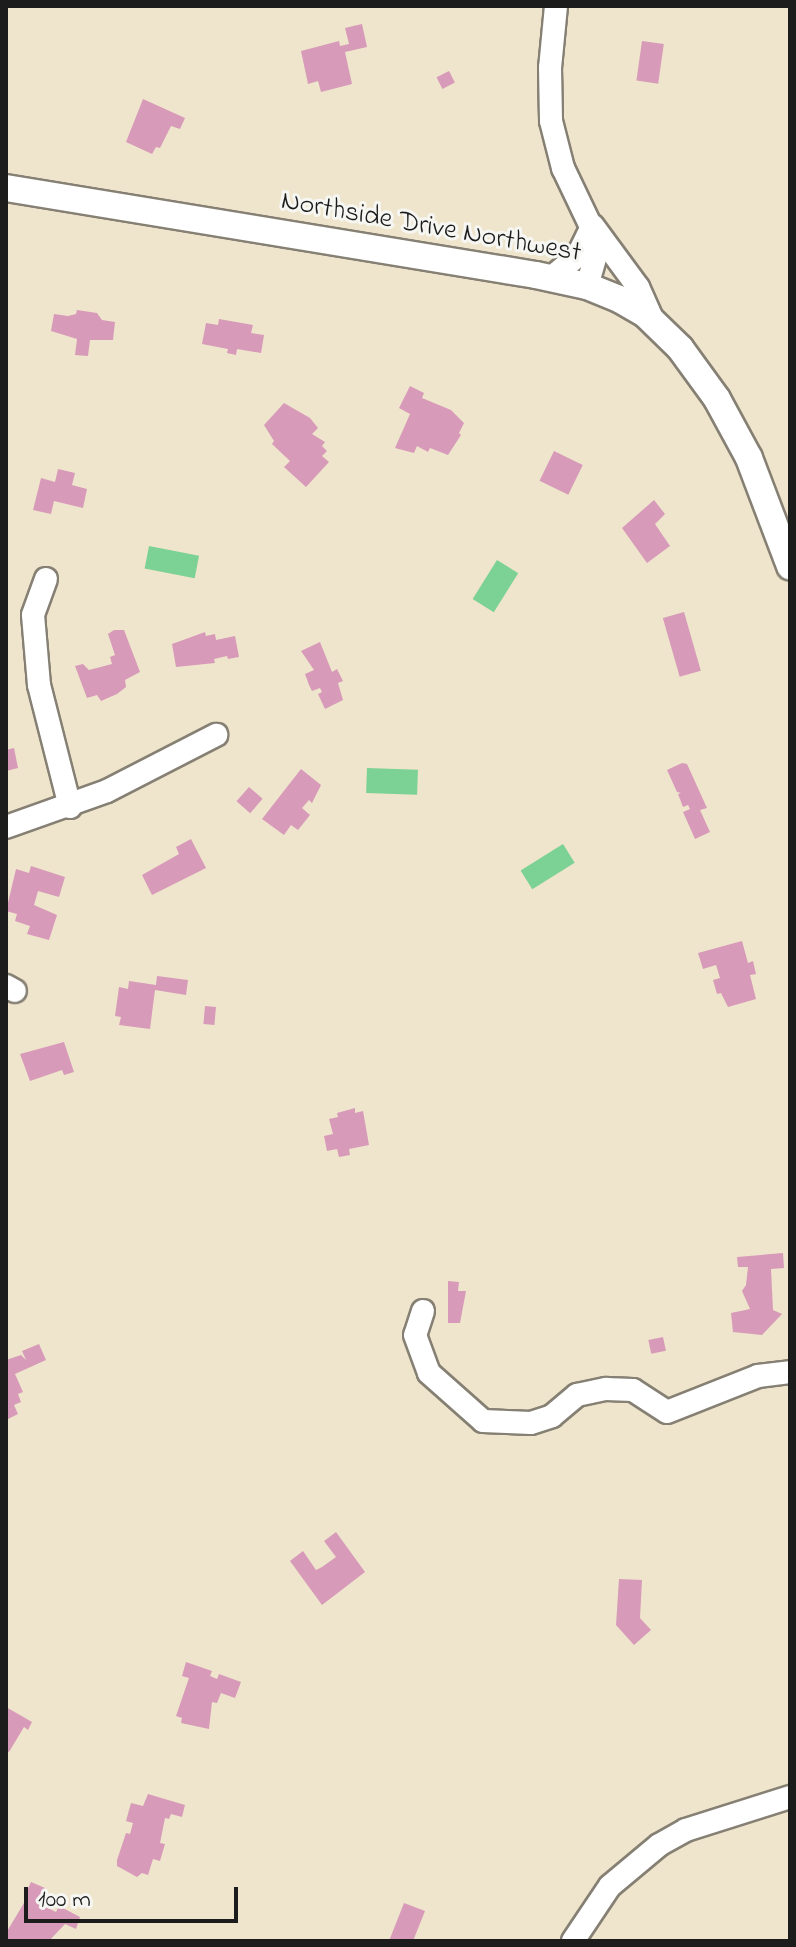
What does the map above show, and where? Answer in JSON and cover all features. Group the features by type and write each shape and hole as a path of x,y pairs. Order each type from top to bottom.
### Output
{"main road":[{"name":"Northside Drive Northwest","path":"6,188 551,278 587,286 619,299 653,321 697,369 734,428 772,513 790,566"}],"street":[{"path":"556,6 550,68 551,121 563,168 592,226 638,287 653,321"},
{"path":"551,278 578,255 592,226"},
{"path":"587,286 596,255 592,226"},
{"path":"46,579 33,615 39,685 70,807"},
{"path":"6,827 70,807 216,735"},
{"path":"423,1311 415,1335 429,1373 483,1421 531,1423 552,1416 577,1395 606,1389 633,1390 667,1412 758,1376 790,1372"},
{"path":"573,1941 610,1886 659,1845 686,1830 790,1797"}],"green space":[{"path":"149,546 199,556 195,578 145,569"},
{"path":"497,560 518,573 494,612 473,599"},
{"path":"367,768 418,770 417,795 366,793"},
{"path":"563,844 575,863 532,889 521,870"}],"building":[{"path":"362,24 367,47 345,52 352,84 321,92 318,81 308,84 301,51 339,41 340,46 349,44 345,28"},
{"path":"642,41 664,44 658,84 636,81"},
{"path":"449,71 455,83 442,89 437,77"},
{"path":"143,99 185,118 180,129 171,126 160,148 156,147 152,154 126,142"},
{"path":"77,310 97,313 102,320 115,322 113,340 90,340 88,356 75,355 77,339 51,331 54,314 68,316 76,314"},
{"path":"219,319 253,325 251,333 264,335 261,353 237,349 236,355 227,353 228,349 202,344 206,323 218,325"},
{"path":"410,386 424,393 422,398 451,410 464,423 459,433 461,435 448,455 430,448 428,452 417,446 414,453 395,448 410,414 399,408"},
{"path":"284,403 310,418 318,428 312,434 325,442 322,446 327,451 322,456 329,462 306,487 284,467 290,461 272,444 274,441 264,425"},
{"path":"554,451 583,465 568,495 540,481"},
{"path":"58,469 75,473 72,485 87,489 83,508 54,501 51,514 33,510 41,478 55,482"},
{"path":"654,500 665,514 655,524 670,546 647,563 622,528"},
{"path":"684,612 701,671 680,677 663,618"},
{"path":"114,630 124,630 140,672 125,680 126,687 117,694 101,701 97,695 87,698 75,666 83,664 89,670 112,664 110,657 115,655 108,634"},
{"path":"205,632 206,636 215,634 216,640 235,636 239,657 228,659 227,656 214,659 215,663 176,667 172,644"},
{"path":"320,642 332,672 337,669 343,681 338,683 343,700 325,709 318,694 322,692 320,688 312,691 309,685 305,674 314,670 301,651"},
{"path":"14,748 18,768 6,771 6,750"},
{"path":"687,764 707,808 700,810 710,832 695,839 683,812 690,809 688,805 683,807 678,794 681,793 677,792 667,770"},
{"path":"301,769 321,785 312,803 309,800 302,808 310,815 298,830 291,825 284,835 262,819"},
{"path":"249,787 263,799 250,813 237,801"},
{"path":"191,839 206,868 152,895 142,875 179,854 176,847"},
{"path":"31,866 65,877 59,897 38,891 34,905 57,915 49,940 27,934 30,926 15,921 17,914 6,911 16,869 29,873"},
{"path":"742,941 748,963 753,961 756,974 750,975 756,999 728,1007 721,993 717,994 713,980 720,978 716,965 703,969 698,953"},
{"path":"157,976 188,980 186,995 155,990 150,1029 119,1025 121,1017 115,1016 119,987 128,989 129,981 156,985"},
{"path":"205,1006 216,1007 214,1025 203,1024"},
{"path":"64,1042 74,1072 64,1075 62,1070 30,1081 20,1054"},
{"path":"355,1108 355,1113 363,1111 369,1145 349,1149 350,1155 339,1157 337,1149 327,1151 324,1136 333,1134 329,1119 338,1117 337,1113"},
{"path":"783,1253 784,1268 771,1269 773,1310 782,1314 762,1335 733,1332 731,1313 750,1309 742,1291 746,1285 748,1267 738,1267 737,1257"},
{"path":"448,1281 459,1282 458,1291 466,1291 460,1323 448,1323"},
{"path":"663,1337 666,1351 651,1354 648,1340"},
{"path":"39,1344 46,1360 15,1374 23,1392 18,1394 21,1402 14,1405 18,1414 6,1420 6,1360 21,1355 26,1360 22,1351"},
{"path":"336,1532 365,1572 322,1605 290,1561 303,1551 316,1570 322,1567 336,1557 324,1541"},
{"path":"619,1579 642,1580 640,1618 651,1630 634,1645 616,1625"},
{"path":"186,1662 212,1671 210,1676 217,1679 219,1674 241,1682 235,1698 221,1693 217,1703 212,1702 209,1729 181,1723 182,1718 176,1716 189,1678 182,1676"},
{"path":"6,1707 32,1722 28,1730 24,1727 9,1752 6,1751"},
{"path":"148,1794 185,1805 182,1817 171,1814 169,1819 165,1818 160,1843 165,1844 160,1861 153,1859 148,1875 142,1873 137,1877 117,1866 117,1860 126,1833 130,1834 133,1823 126,1821 131,1803 143,1806"},
{"path":"31,1882 45,1888 38,1903 56,1912 59,1906 80,1917 76,1929 65,1924 49,1941 7,1941 6,1933 27,1898 24,1897"},
{"path":"404,1903 425,1911 413,1941 389,1941"}]}
